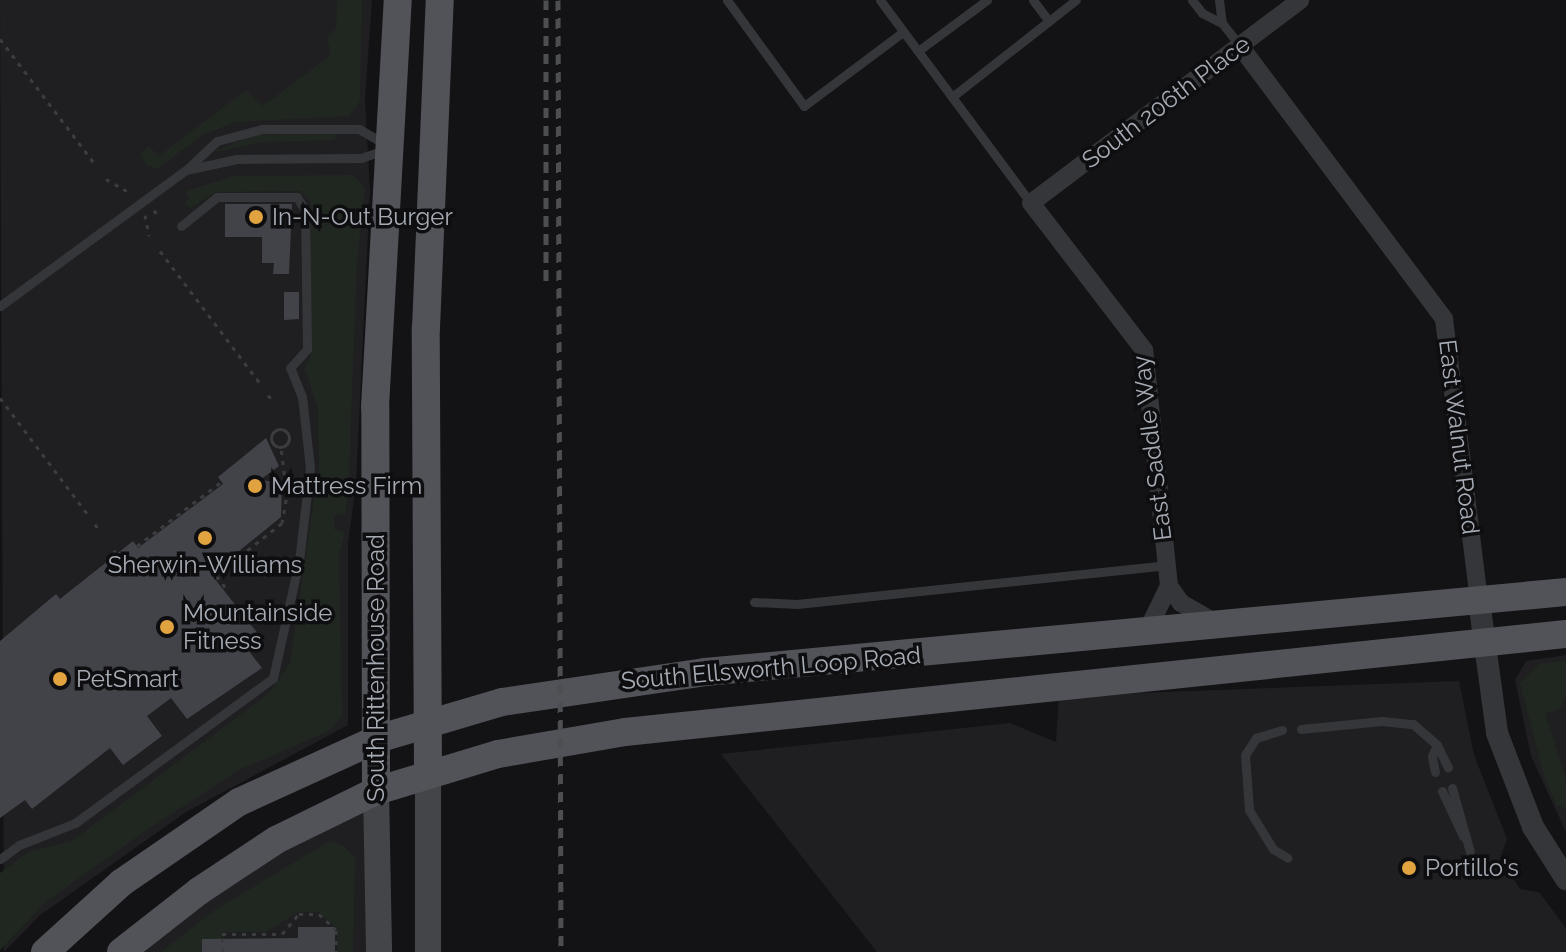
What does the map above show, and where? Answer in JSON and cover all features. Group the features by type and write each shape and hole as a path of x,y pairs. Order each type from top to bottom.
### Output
{"main road":[{"name":"South Rittenhouse Road","path":"379,952 375,407 398,0"},
{"name":"South Rittenhouse Road","path":"428,952 425,389 440,0"},
{"path":"392,147 434,150"},
{"name":"South Ellsworth Loop Road","path":"45,952 97,902 198,828 273,784 377,739 502,702 620,681 1566,592"},
{"name":"South Ellsworth Loop Road","path":"121,952 236,866 376,791 428,771 625,732 1566,634"}],"street":[{"name":"South 206th Place","path":"1031,203 1300,0"},
{"name":"East Walnut Road","path":"1240,46 1444,319 1497,733 1533,827 1566,879"},
{"name":"East Saddle Way","path":"1031,203 1144,350 1169,586"},
{"path":"1146,633 1169,586 1181,603 1220,625"}],"lane":[{"path":"727,0 804,106 903,32"},
{"path":"880,0 1031,203"},
{"path":"918,51 987,0"},
{"path":"1033,0 1049,21"},
{"path":"952,97 1076,0"},
{"path":"1192,0 1202,13 1222,23 1240,46"},
{"path":"1219,0 1222,23"},
{"path":"0,306 186,170 217,141 262,129 359,129 392,147"},
{"path":"186,170 237,159 361,158 392,147"},
{"path":"0,859 19,845 75,823 273,678 299,561 310,468 302,397 290,368 307,349 303,202 297,197 217,197 181,226"},
{"path":"754,602 797,604 1166,565"},
{"path":"1301,729 1382,721 1413,724 1437,745 1448,768"},
{"path":"1282,730 1256,738 1245,755 1249,810 1273,849 1288,858"},
{"path":"1435,772 1432,756 1437,745"},
{"path":"1447,790 1470,852"}],"path":[{"path":"0,39 94,163"},
{"path":"106,179 127,191"},
{"path":"142,212 149,236"},
{"path":"160,251 262,386"},
{"path":"268,395 272,400"},
{"path":"0,398 89,516"},
{"path":"281,448 272,444 273,433 283,430 287,422"},
{"path":"281,448 290,440 283,430"},
{"path":"225,587 216,575 282,523 287,494 281,448"},
{"path":"137,546 221,482"},
{"path":"95,524 99,530"},
{"path":"223,952 222,934 282,934 299,914 319,914 336,930 336,952"}],"shaded area":[{"path":"0,0 372,0 365,100 370,192 356,483 348,544 348,725 186,812 39,916 4,952"},
{"path":"337,0 362,0 360,101 349,116 235,122 203,135 157,169 146,165 141,154 149,146 159,156 246,90 263,106 331,55 327,37 336,29"},
{"path":"336,134 335,140 264,142 209,153 255,135"},
{"path":"353,175 365,188 357,261 349,474 345,514 334,515 334,529 345,532 339,554 342,716 331,730 239,770 148,829 48,900 0,950 0,873 28,852 72,841 268,694 290,663 319,466 318,409 305,368 311,354 311,202 300,191 216,192 191,208 185,203 189,199 186,191 235,176"},
{"path":"1566,655 1566,832 1531,756 1515,680 1526,661"},
{"path":"1566,661 1566,696 1560,709 1545,713 1566,779 1566,808 1557,806 1544,776 1520,683 1539,664"},
{"name":"Portillo's","path":"1459,681 1474,755 1507,839 1500,859 1520,889 1539,892 1566,928 1566,952 877,952 721,754 1010,723 1056,742 1059,696"},
{"path":"376,791 379,952 121,952"},
{"path":"330,841 344,846 355,858 353,952 337,952 337,929 319,912 298,912 266,932 223,932 221,952 161,952 215,910"}],"building":[{"path":"225,204 292,204 289,274 273,274 274,263 262,263 262,237 225,237"},
{"path":"284,292 299,292 299,319 284,320"},
{"path":"266,438 279,466 260,480 282,483 281,517 211,574 259,635 245,646 262,668 187,719 171,698 147,716 162,736 123,765 110,748 32,809 25,800 0,818 0,641 56,594 60,599 133,541 138,548 223,484 218,477"},
{"path":"298,927 335,927 335,952 202,952 202,939 298,938"}],"railway":[{"path":"546,0 546,284"},
{"path":"558,0 561,952"}],"place":[{"name":"In-N-Out Burger","path":"256,217"},
{"name":"Mattress Firm","path":"255,486"},
{"name":"Sherwin-Williams","path":"205,538"},
{"name":"Mountainside Fitness","path":"167,627"},
{"name":"PetSmart","path":"60,679"},
{"name":"Portillo's","path":"1409,868"}]}
